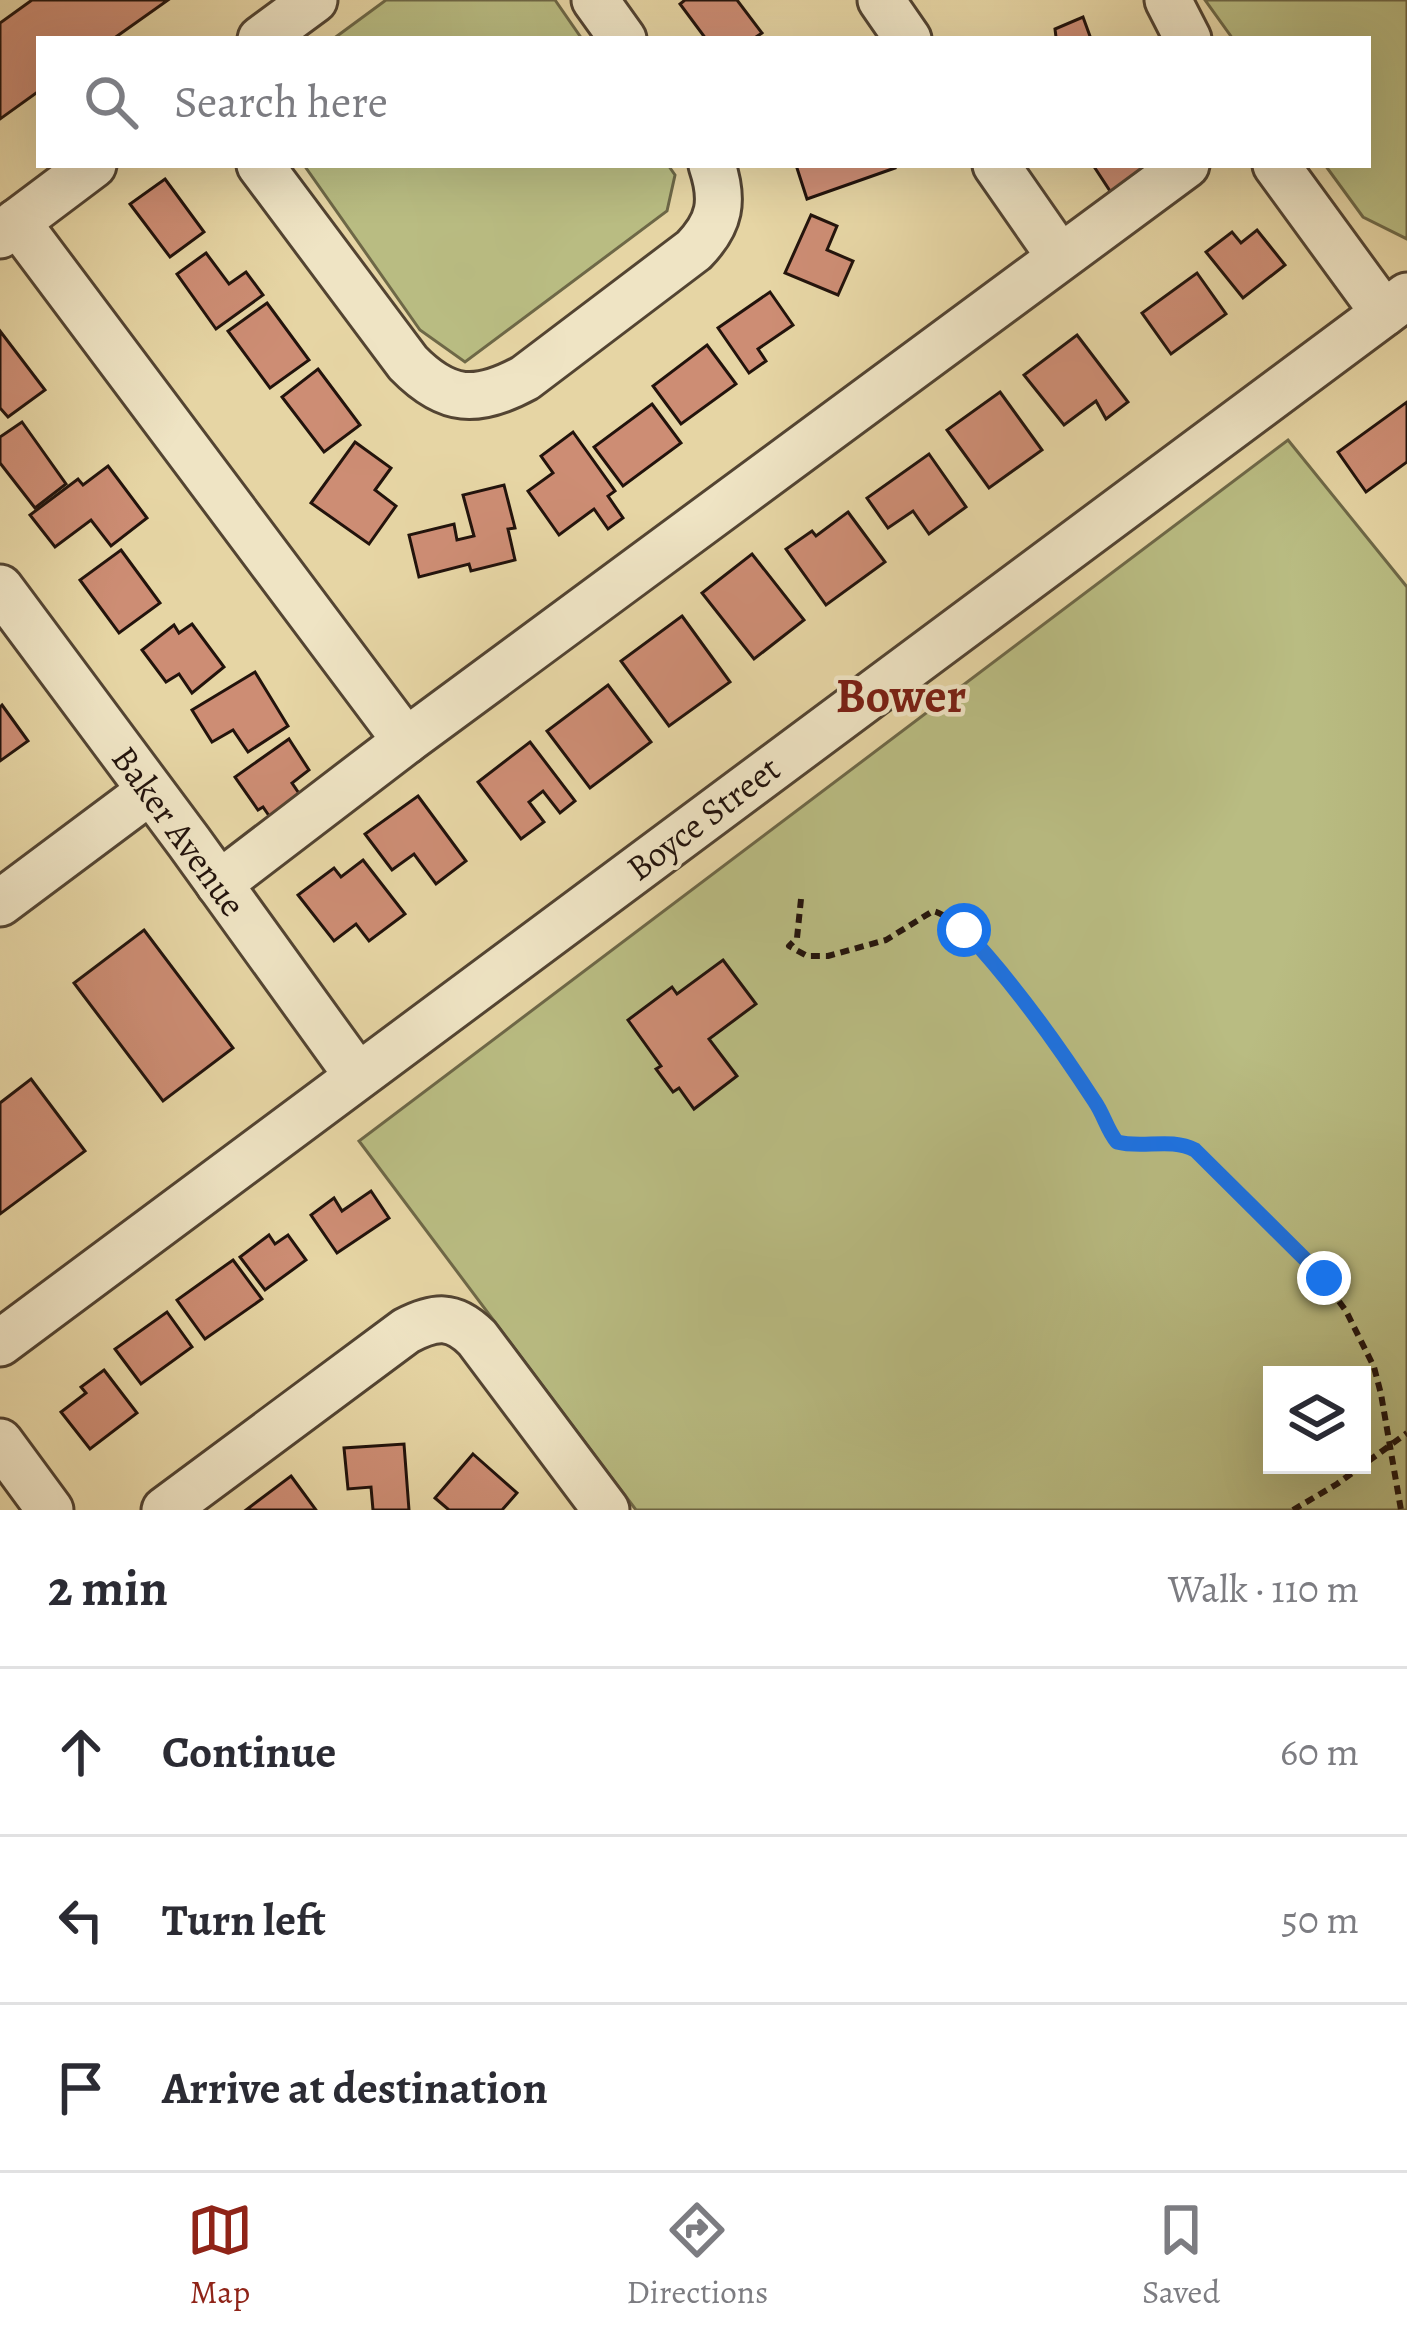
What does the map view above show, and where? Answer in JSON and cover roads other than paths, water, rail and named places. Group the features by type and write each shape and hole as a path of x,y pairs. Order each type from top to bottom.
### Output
{"street":[{"path":"265,36 314,0"},
{"path":"595,0 621,36"},
{"path":"881,0 906,36"},
{"path":"1168,0 1186,36"},
{"path":"89,168 8,229 406,741"},
{"path":"262,168 408,362 428,381 460,396 482,396 525,378 694,250 717,219 719,200 713,168"},
{"path":"998,168 1060,257"},
{"path":"219,884 1182,168"},
{"path":"1279,168 1396,304"},
{"name":"Boyce Street","path":"0,1343 1396,304"},
{"name":"Baker Avenue","path":"5,606 150,791 357,1076"},
{"path":"0,904 150,791"},
{"path":"165,1510 406,1331 425,1321 448,1320 464,1325 478,1338 606,1510"},
{"path":"0,1442 50,1510"}],"district":[{"name":"Bower","path":"901,696"}]}
